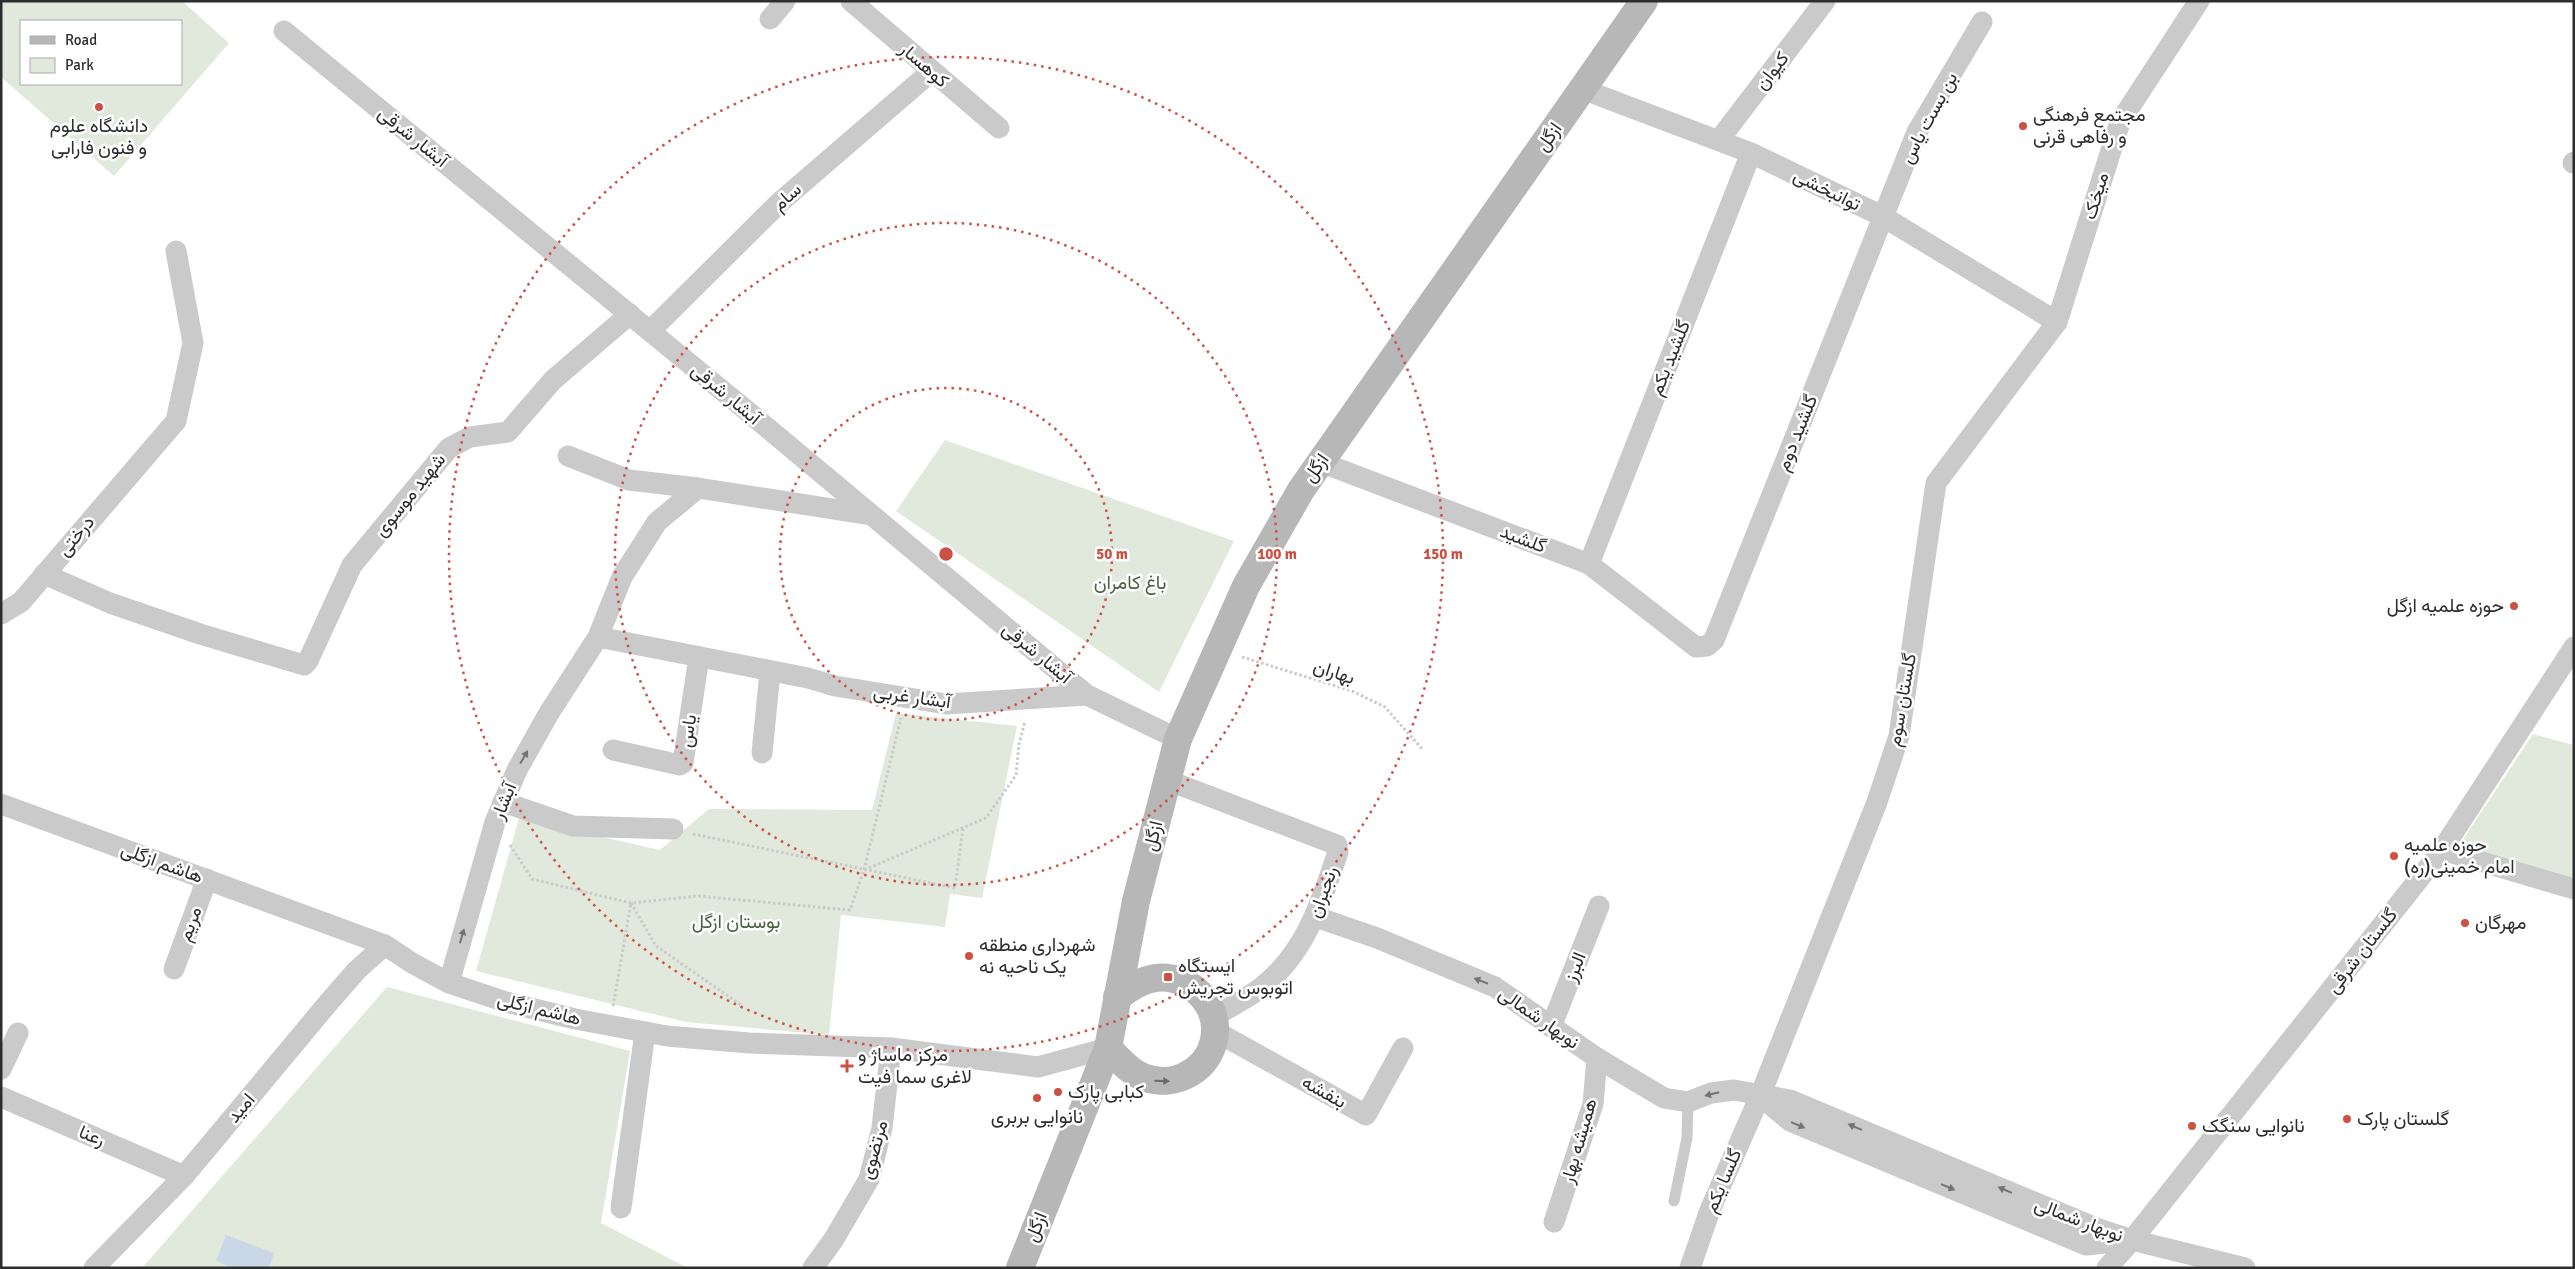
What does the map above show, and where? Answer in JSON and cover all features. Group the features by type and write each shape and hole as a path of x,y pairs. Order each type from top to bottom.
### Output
{"main road":[{"name":"ازگل","path":"1117,997 1136,901 1178,739 1246,586 1301,490 1320,462 1644,1"},
{"path":"1164,977 1181,980 1196,988 1207,1001 1214,1024 1209,1052 1196,1070 1184,1077 1169,1081 1155,1081 1141,1077 1129,1069 1108,1048 1117,997 1147,980 1164,977"},
{"name":"ازگل","path":"1020,1268 1108,1048"}],"street":[{"path":"770,19 785,1"},
{"name":"کوهسار","path":"850,1 999,128"},
{"name":"کیوان","path":"1719,140 1825,1"},
{"name":"میخک","path":"2057,322 2120,122 2199,1"},
{"name":"بن بست یاس","path":"1882,216 1917,132 1982,22"},
{"name":"آبشار شرقی","path":"284,31 630,314 1087,695 1178,739"},
{"name":"سام","path":"650,331 780,203 932,71"},
{"name":"توانبخشی","path":"1582,89 1751,153 1882,216 2057,322"},
{"name":"گلشيد يكم","path":"1589,564 1751,153"},
{"name":"گلشيد دوم","path":"1707,646 1714,640 1718,631 1854,292 1882,216"},
{"name":"درختی","path":"176,251 193,342 176,421 44,574 110,603 146,616 304,665"},
{"name":"شهید موسوی","path":"304,665 308,661 352,565 448,448 470,437 508,432 553,380 630,314"},
{"name":"گلستان سوم","path":"1760,1096 1877,802 1899,736 1936,483 2057,322"},
{"path":"568,456 629,480 698,488 871,515"},
{"name":"گلشید","path":"1320,462 1589,564 1696,648 1707,646"},
{"name":"آبشار","path":"449,983 495,822 517,770 549,713 598,637 622,577 656,522 698,488"},
{"path":"1,614 21,602 44,574"},
{"path":"598,637 699,657"},
{"name":"گلستان شرقی","path":"2107,1268 2132,1240 2442,850 2574,647"},
{"name":"آبشار غربی","path":"699,657 808,678 835,686 946,704 1087,695"},
{"name":"یاس","path":"613,750 680,765 684,763 699,657"},
{"path":"762,753 770,672"},
{"name":"رنجبران","path":"1167,780 1337,844 1338,852 1316,916 1294,952 1263,986 1214,1024"},
{"path":"503,802 573,826 673,829"},
{"name":"هاشم ازگلی","path":"1,804 385,945 412,963 449,983 506,1002 610,1025 645,1032 749,1043 891,1048 1038,1067 1108,1048"},
{"path":"2442,850 2574,889"},
{"name":"مریم","path":"174,969 207,879"},
{"name":"البرز","path":"1551,1027 1599,906"},
{"name":"نوبهار شمالی","path":"1316,916 1377,938 1495,987 1597,1058 1664,1098 1688,1102 1711,1092 1734,1090 1790,1100 2096,1228 2132,1240 2245,1268"},
{"name":"امید","path":"94,1268 184,1176 335,995 357,970 385,945"},
{"name":"بنفشه","path":"1214,1024 1366,1115 1403,1048"},
{"path":"621,1208 645,1032"},
{"path":"1,1069 18,1033"},
{"name":"مرتضوی","path":"813,1268 834,1240 869,1179 882,1128 891,1048"},
{"name":"همیشه بهار","path":"1554,1222 1593,1104 1597,1058"},
{"name":"گلسا يكم","path":"1690,1268 1710,1210 1760,1096"},
{"name":"رعنا","path":"1,1097 184,1176"}],"lane":[{"path":"1674,1201 1687,1138 1688,1102"}],"path":[{"name":"بهاران","path":"1218,650 1352,691 1385,707 1422,750"},
{"path":"495,822 532,879 632,903 698,896 850,910 864,870 906,696"},
{"path":"864,870 986,818 1016,774 1019,744 1031,699"},
{"path":"673,829 955,888 963,827"},
{"path":"632,903 656,946 742,1005"},
{"path":"610,1025 632,903"}],"green space":[{"path":"1,1 182,1 229,43 114,176 1,77"},
{"name":"باغ کامران","path":"945,440 1234,541 1159,692 896,511"},
{"name":"بوستان ازگل","path":"896,713 1017,726 982,898 950,894 945,927 841,915 829,1035 686,1022 476,971 519,818 660,850 709,809 872,810"},
{"path":"2533,734 2574,745 2574,878 2460,844"},
{"path":"387,987 630,1051 601,1223 688,1268 142,1268"}],"water":[{"path":"226,1235 274,1253 269,1268 233,1268 216,1261"}],"place":[{"name":"دانشگاه علوم و فنون فارابی","path":"99,107"},
{"name":"مجتمع فرهنگی و رفاهی قرنی","path":"2023,126"},
{"name":"حوزه علمیه ازگل","path":"2514,606"},
{"name":"حوزه علمیه امام خمینی(ره)","path":"2394,856"},
{"name":"مهرگان","path":"2465,923"},
{"name":"شهرداری منطقه یک ناحیه نه","path":"969,956"},
{"name":"ایستگاه اتوبوس تجریش","path":"1168,977"},
{"name":"مرکز ماساژ و لاغری سما فیت","path":"847,1066"},
{"name":"کبابی پارک","path":"1058,1092"},
{"name":"نانوایی بربری","path":"1037,1098"},
{"name":"گلستان پارک","path":"2347,1119"},
{"name":"نانوایی سنگک","path":"2192,1126"}]}
